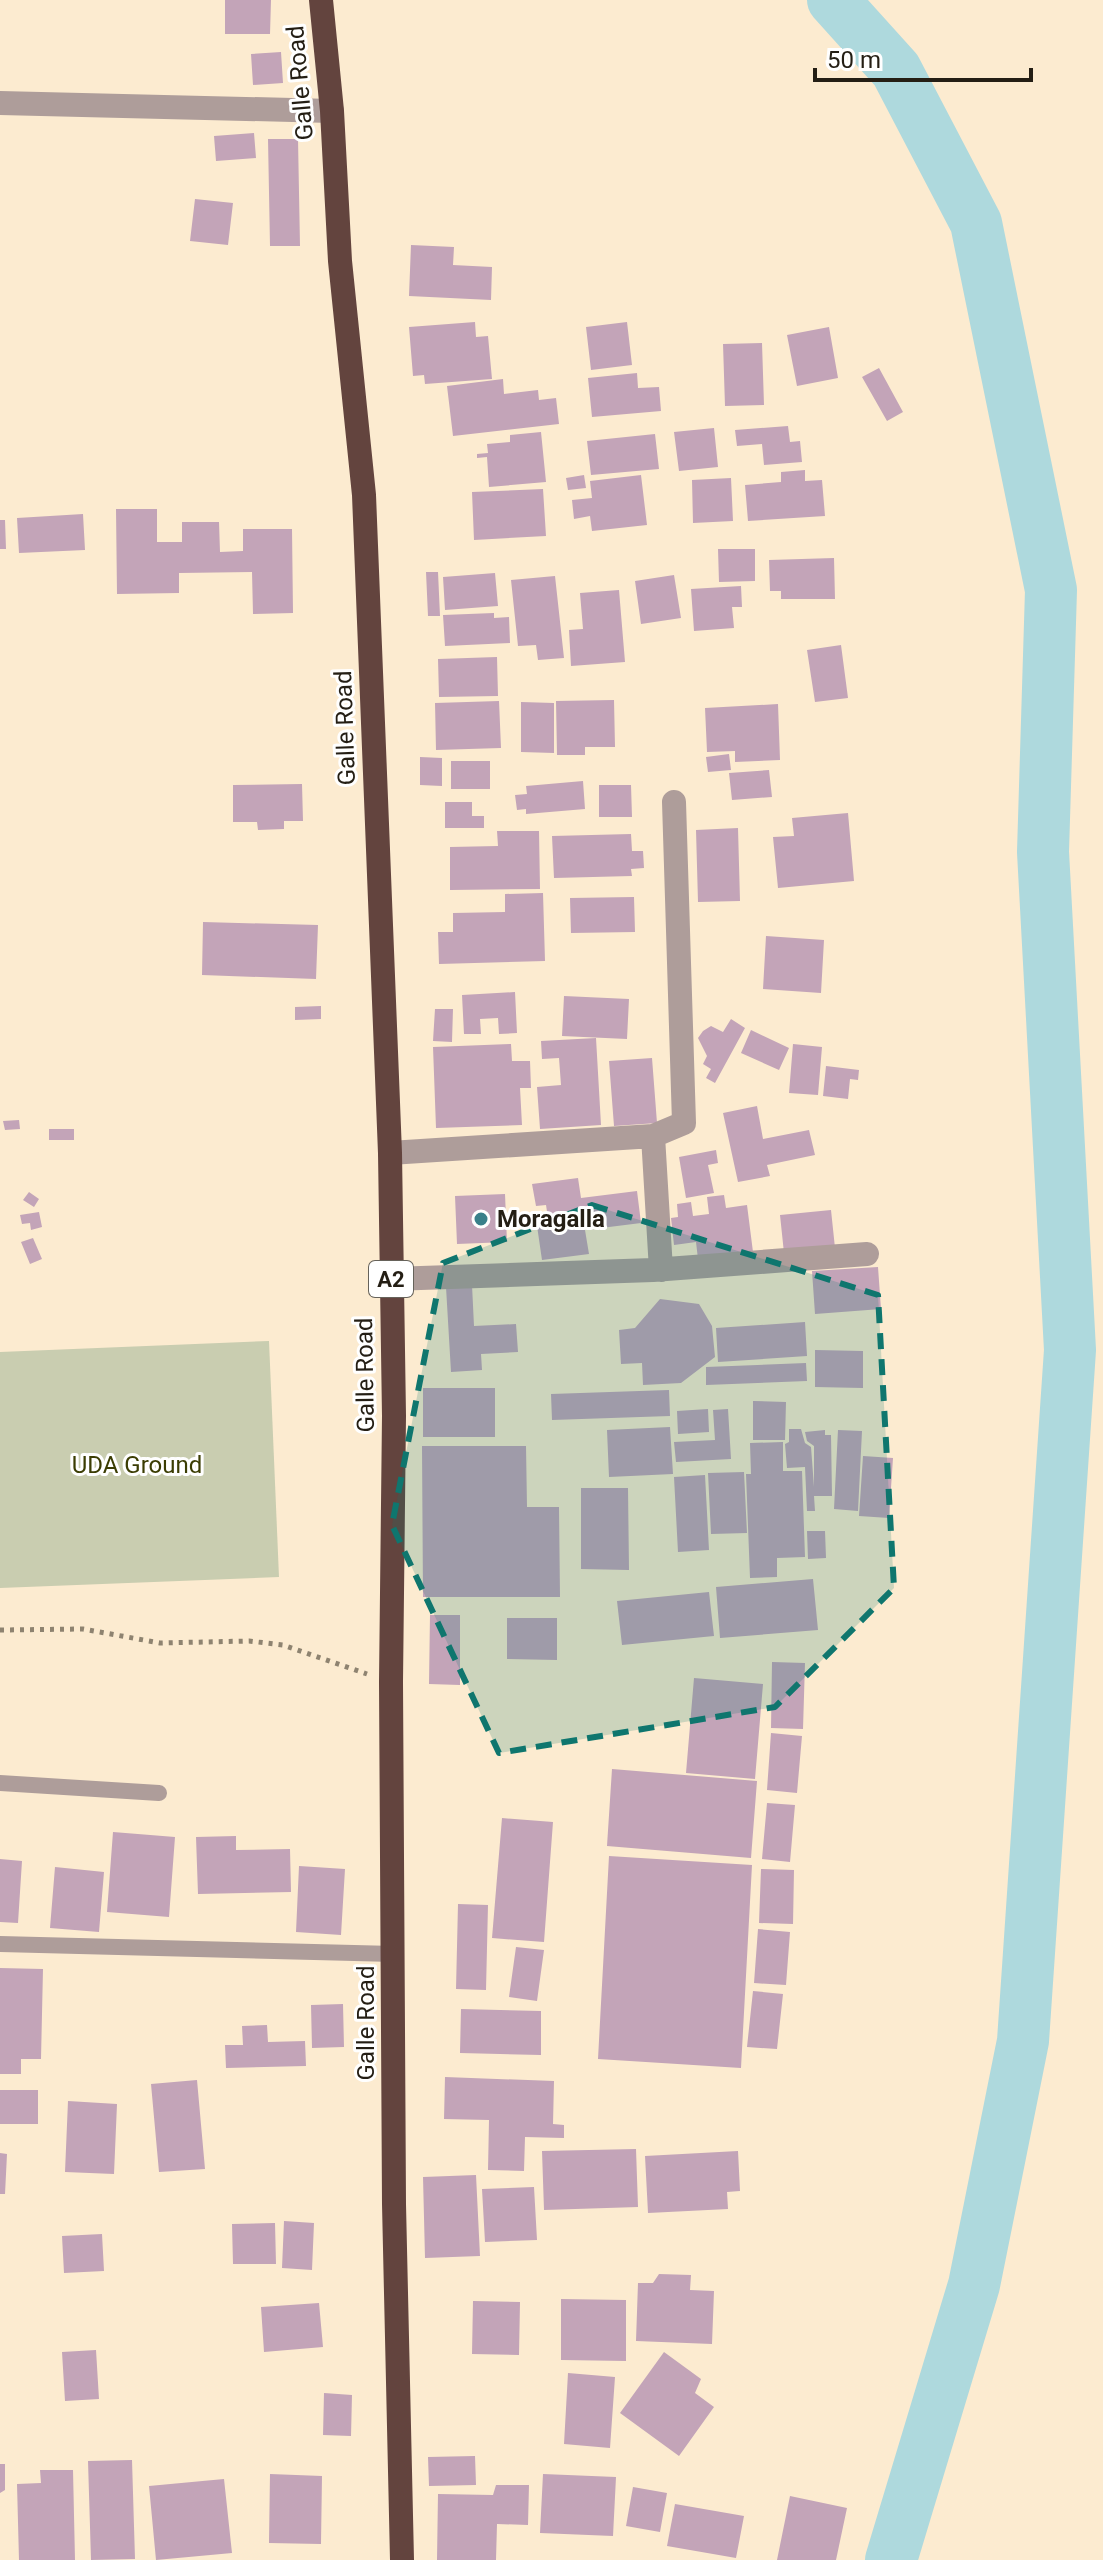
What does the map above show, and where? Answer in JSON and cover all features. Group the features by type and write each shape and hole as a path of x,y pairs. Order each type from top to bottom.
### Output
{"highway":[{"name":"Galle Road","path":"321,0 332,111 340,261 364,495 390,1153 394,1416 391,1682 394,2204 402,2560"}],"street":[{"path":"0,103 332,111"},
{"path":"390,1153 653,1136 684,1123 674,802"},
{"path":"653,1136 661,1270"},
{"path":"391,1279 661,1270 867,1254"}],"lane":[{"path":"0,1783 159,1793"},
{"path":"0,1944 394,1954"}],"path":[{"path":"0,1630 83,1629 160,1643 249,1641 283,1645 391,1682"}],"highlighted area":[{"path":"592,1205 878,1295 894,1588 775,1707 499,1753 392,1525 443,1263"}],"green space":[{"name":"UDA Ground","path":"269,1341 279,1577 0,1588 0,1352"}],"building":[{"path":"225,0 271,0 270,34 225,34"},
{"path":"281,52 283,83 253,85 251,54"},
{"path":"254,133 256,158 216,161 214,136"},
{"path":"268,139 298,139 300,246 270,246"},
{"path":"195,199 233,203 228,245 190,241"},
{"path":"411,245 454,247 453,265 492,267 491,300 409,296"},
{"path":"475,322 476,337 488,336 492,379 425,384 424,375 413,376 409,327"},
{"path":"627,322 632,365 591,370 586,327"},
{"path":"829,327 838,378 797,386 787,335"},
{"path":"762,343 764,405 725,406 723,344"},
{"path":"879,368 903,412 887,421 862,377"},
{"path":"637,373 638,388 659,387 661,411 592,417 588,378"},
{"path":"503,379 504,394 538,390 539,400 556,398 559,424 453,436 447,386"},
{"path":"788,426 790,442 800,441 802,462 764,465 762,444 737,446 735,430"},
{"path":"714,428 718,467 679,471 674,432"},
{"path":"541,432 546,482 489,487 487,457 477,458 477,454 488,453 487,444 510,442 510,435"},
{"path":"655,434 659,469 591,475 587,441"},
{"path":"805,470 805,481 822,480 825,516 748,521 745,485 781,482 781,472"},
{"path":"584,475 586,488 568,490 566,478"},
{"path":"641,475 647,525 592,531 590,516 574,519 572,500 592,498 590,481"},
{"path":"731,478 733,521 693,523 692,480"},
{"path":"543,489 546,536 474,540 472,492"},
{"path":"116,509 157,509 157,542 182,542 182,522 219,522 220,552 243,551 243,529 292,529 293,613 253,614 252,572 179,573 179,593 117,594"},
{"path":"83,514 85,550 19,553 17,518"},
{"path":"0,520 5,520 6,549 0,549"},
{"path":"718,549 755,549 755,581 719,582"},
{"path":"834,558 835,599 781,599 781,591 770,591 769,560"},
{"path":"426,572 438,572 440,616 428,616"},
{"path":"495,573 498,606 445,610 443,577"},
{"path":"674,575 681,618 641,624 635,581"},
{"path":"555,576 564,658 538,660 536,645 518,646 511,580"},
{"path":"741,586 742,607 732,607 734,628 694,631 691,589"},
{"path":"619,590 625,662 571,666 569,630 583,629 580,593"},
{"path":"494,613 494,618 509,617 510,643 445,646 443,615"},
{"path":"841,645 848,698 815,702 807,650"},
{"path":"497,657 498,696 439,697 438,659"},
{"path":"614,700 615,747 585,747 585,755 557,755 556,701"},
{"path":"499,701 501,748 436,750 435,703"},
{"path":"521,702 554,703 554,753 521,752"},
{"path":"778,704 780,760 735,762 735,751 707,752 705,708"},
{"path":"729,754 731,770 708,772 706,757"},
{"path":"420,757 442,758 442,786 420,785"},
{"path":"451,761 490,761 490,789 451,789"},
{"path":"769,770 772,797 732,800 729,773"},
{"path":"583,781 585,809 526,814 526,809 517,810 515,795 527,794 526,786"},
{"path":"302,784 303,821 284,821 284,829 258,830 257,822 233,822 233,785"},
{"path":"599,785 631,785 632,817 599,817"},
{"path":"445,802 472,802 472,816 484,816 484,828 445,828"},
{"path":"848,813 854,881 778,888 773,837 794,836 792,818"},
{"path":"738,828 740,901 698,902 696,830"},
{"path":"497,831 539,831 540,889 450,890 450,847 498,846"},
{"path":"631,834 632,851 643,851 644,868 631,869 632,876 554,878 552,836"},
{"path":"543,893 545,961 439,964 438,932 453,932 453,913 505,912 505,894"},
{"path":"634,897 635,932 571,933 570,898"},
{"path":"203,922 318,925 316,979 202,975"},
{"path":"766,936 824,940 821,993 763,989"},
{"path":"515,992 517,1033 499,1034 498,1018 480,1019 481,1034 464,1034 462,995"},
{"path":"564,996 629,999 627,1039 562,1036"},
{"path":"321,1006 321,1019 295,1020 295,1007"},
{"path":"435,1009 453,1009 452,1042 433,1041"},
{"path":"731,1019 745,1028 715,1083 706,1078 711,1069 703,1064 707,1056 698,1038 711,1026 723,1032"},
{"path":"751,1030 789,1048 779,1070 741,1053"},
{"path":"596,1038 601,1125 540,1129 537,1087 561,1085 559,1058 542,1059 541,1041"},
{"path":"511,1044 512,1061 530,1061 531,1088 520,1088 522,1125 436,1128 433,1047"},
{"path":"793,1044 822,1047 818,1095 789,1093"},
{"path":"652,1058 657,1123 614,1126 609,1061"},
{"path":"826,1066 859,1070 858,1080 850,1079 848,1099 823,1096"},
{"path":"757,1106 763,1139 809,1130 815,1155 767,1165 770,1176 738,1182 723,1113"},
{"path":"19,1120 20,1129 5,1130 3,1121"},
{"path":"49,1129 74,1129 74,1140 49,1140"},
{"path":"716,1150 718,1163 708,1165 714,1193 686,1198 679,1157"},
{"path":"578,1178 581,1198 637,1191 641,1223 585,1230 589,1254 542,1260 536,1219 548,1218 546,1205 536,1206 532,1184"},
{"path":"29,1192 39,1199 34,1207 23,1200"},
{"name":"Moragalla","path":"505,1194 507,1242 457,1244 455,1196"},
{"path":"724,1195 726,1208 747,1205 753,1252 698,1259 696,1242 674,1245 671,1218 678,1217 677,1204 691,1202 693,1216 709,1214 707,1197"},
{"path":"831,1210 835,1248 784,1253 780,1215"},
{"path":"39,1212 42,1227 31,1230 30,1223 22,1224 20,1215"},
{"path":"33,1238 42,1259 30,1264 21,1242"},
{"path":"878,1267 881,1309 815,1314 812,1271"},
{"path":"472,1285 474,1326 516,1324 518,1352 481,1354 482,1370 451,1372 446,1287"},
{"path":"660,1299 699,1304 712,1326 715,1357 681,1383 643,1385 642,1363 621,1364 619,1330 635,1328"},
{"path":"805,1322 807,1356 718,1362 716,1328"},
{"path":"815,1350 863,1351 863,1388 815,1387"},
{"path":"806,1363 807,1381 706,1385 706,1367"},
{"path":"423,1388 495,1388 495,1437 423,1437"},
{"path":"669,1390 670,1416 552,1420 551,1394"},
{"path":"753,1401 786,1402 785,1440 753,1440"},
{"path":"708,1409 709,1432 678,1434 677,1411"},
{"path":"728,1409 731,1459 676,1462 674,1442 715,1440 713,1410"},
{"path":"670,1427 673,1474 609,1477 607,1430"},
{"path":"789,1429 801,1429 805,1443 811,1447 814,1487 814,1446 807,1441 805,1432 825,1430 825,1435 831,1435 832,1496 814,1496 815,1511 807,1511 805,1467 787,1468 785,1444 789,1442"},
{"path":"838,1430 862,1431 858,1511 834,1509"},
{"path":"783,1442 783,1471 802,1471 805,1557 777,1558 777,1577 750,1578 746,1474 751,1474 750,1443"},
{"path":"422,1446 526,1446 527,1507 559,1507 560,1597 423,1597"},
{"path":"863,1456 893,1458 889,1518 859,1516"},
{"path":"744,1472 747,1533 711,1534 708,1473"},
{"path":"705,1475 709,1550 678,1552 674,1477"},
{"path":"581,1488 628,1488 629,1570 581,1569"},
{"path":"807,1531 825,1531 826,1558 808,1559"},
{"path":"813,1579 818,1630 720,1638 716,1587"},
{"path":"709,1592 714,1636 622,1645 617,1601"},
{"path":"430,1615 460,1615 460,1685 429,1684"},
{"path":"507,1618 557,1618 557,1660 507,1659"},
{"path":"772,1662 805,1663 803,1729 771,1728"},
{"path":"694,1678 763,1684 755,1779 686,1773"},
{"path":"771,1733 802,1736 797,1793 767,1790"},
{"path":"612,1769 757,1781 751,1858 607,1846"},
{"path":"767,1803 795,1805 790,1862 762,1859"},
{"path":"502,1818 553,1822 544,1942 492,1938"},
{"path":"113,1832 175,1837 169,1917 107,1912"},
{"path":"236,1836 236,1850 290,1849 291,1892 198,1894 196,1837"},
{"path":"609,1856 752,1865 741,2068 598,2059"},
{"path":"0,1859 22,1861 18,1923 0,1922"},
{"path":"299,1866 345,1869 341,1935 296,1932"},
{"path":"55,1867 104,1872 99,1932 50,1928"},
{"path":"761,1869 794,1870 793,1924 759,1923"},
{"path":"458,1904 488,1905 486,1990 456,1989"},
{"path":"758,1929 790,1932 786,1985 754,1983"},
{"path":"516,1947 544,1950 537,2001 509,1997"},
{"path":"0,1968 43,1969 41,2059 21,2059 21,2074 0,2074"},
{"path":"753,1991 783,1994 777,2049 747,2047"},
{"path":"343,2004 344,2047 312,2048 311,2005"},
{"path":"461,2009 541,2011 541,2055 460,2053"},
{"path":"267,2025 268,2042 305,2041 306,2066 226,2068 225,2045 243,2045 242,2026"},
{"path":"445,2077 554,2081 553,2124 564,2125 564,2138 525,2137 524,2171 488,2170 489,2120 444,2119"},
{"path":"197,2080 205,2169 159,2172 151,2084"},
{"path":"0,2090 38,2090 38,2124 0,2124"},
{"path":"68,2101 117,2104 114,2174 65,2172"},
{"path":"636,2149 638,2207 544,2210 542,2151"},
{"path":"738,2151 740,2191 727,2192 728,2209 648,2213 645,2156"},
{"path":"0,2153 7,2154 5,2194 0,2194"},
{"path":"476,2175 480,2256 425,2258 423,2177"},
{"path":"534,2187 537,2240 485,2242 482,2189"},
{"path":"284,2221 314,2223 312,2270 282,2268"},
{"path":"275,2223 276,2264 233,2264 232,2224"},
{"path":"102,2234 104,2271 64,2273 62,2236"},
{"path":"659,2274 691,2275 690,2290 714,2291 712,2344 636,2341 638,2283 653,2283"},
{"path":"561,2299 626,2300 626,2361 561,2360"},
{"path":"473,2301 520,2302 519,2355 472,2354"},
{"path":"319,2303 323,2347 264,2352 261,2307"},
{"path":"96,2350 99,2399 65,2401 62,2352"},
{"path":"664,2352 701,2379 695,2393 714,2407 679,2456 620,2413"},
{"path":"568,2373 615,2377 610,2448 564,2444"},
{"path":"324,2393 352,2395 351,2436 323,2435"},
{"path":"475,2456 476,2485 429,2486 428,2457"},
{"path":"132,2460 135,2559 91,2560 88,2461"},
{"path":"0,2464 5,2464 5,2490 0,2493"},
{"path":"40,2470 73,2470 75,2560 19,2560 17,2484 41,2483"},
{"path":"270,2474 322,2476 321,2544 269,2543"},
{"path":"543,2474 616,2477 613,2536 540,2533"},
{"path":"224,2479 232,2553 156,2560 149,2486"},
{"path":"496,2485 529,2485 528,2525 497,2524 496,2560 437,2560 438,2494 493,2495"},
{"path":"633,2487 667,2493 660,2532 626,2526"},
{"path":"790,2496 847,2508 836,2560 777,2560"},
{"path":"675,2504 744,2516 736,2558 667,2546"}],"waterway":[{"path":"833,0 896,70 976,223 1051,590 1043,852 1070,1350 1023,2041 974,2285 891,2560"}],"place":[{"name":"Moragalla","path":"481,1219"}]}
